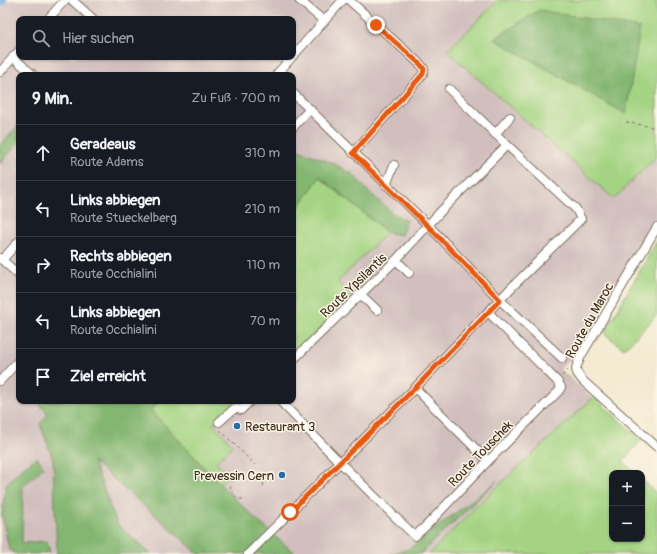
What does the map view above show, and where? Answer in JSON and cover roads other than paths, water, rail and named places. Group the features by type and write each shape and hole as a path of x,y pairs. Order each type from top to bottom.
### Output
{"street":[{"path":"51,16 65,0"},
{"path":"72,0 90,16"},
{"path":"299,0 324,21"},
{"path":"296,52 343,0"},
{"path":"349,0 424,69 423,74 353,153"},
{"path":"0,72 16,54"},
{"path":"21,60 31,72"},
{"path":"279,72 289,60"},
{"path":"248,554 415,388 581,218 576,209 449,89"},
{"path":"296,96 428,226 500,300 562,358"},
{"path":"296,124 310,110"},
{"path":"495,134 510,117"},
{"name":"Route Ypsilantis","path":"296,357 396,260 507,145"},
{"path":"386,185 394,165"},
{"name":"Route du Maroc","path":"657,227 581,356 576,368 577,373 582,380 657,447"},
{"path":"16,244 1,259 16,272"},
{"path":"396,260 409,273"},
{"path":"360,294 377,310"},
{"name":"Route Touschek","path":"340,463 415,536 559,391 561,387 557,381 488,312"},
{"path":"0,381 16,363"},
{"path":"415,388 488,461"},
{"path":"220,426 230,411 235,408 242,410 247,404"},
{"path":"283,404 340,463"}],"place":[{"name":"Restaurant 3","path":"237,426"},
{"name":"Prevessin Cern","path":"282,475"}]}
